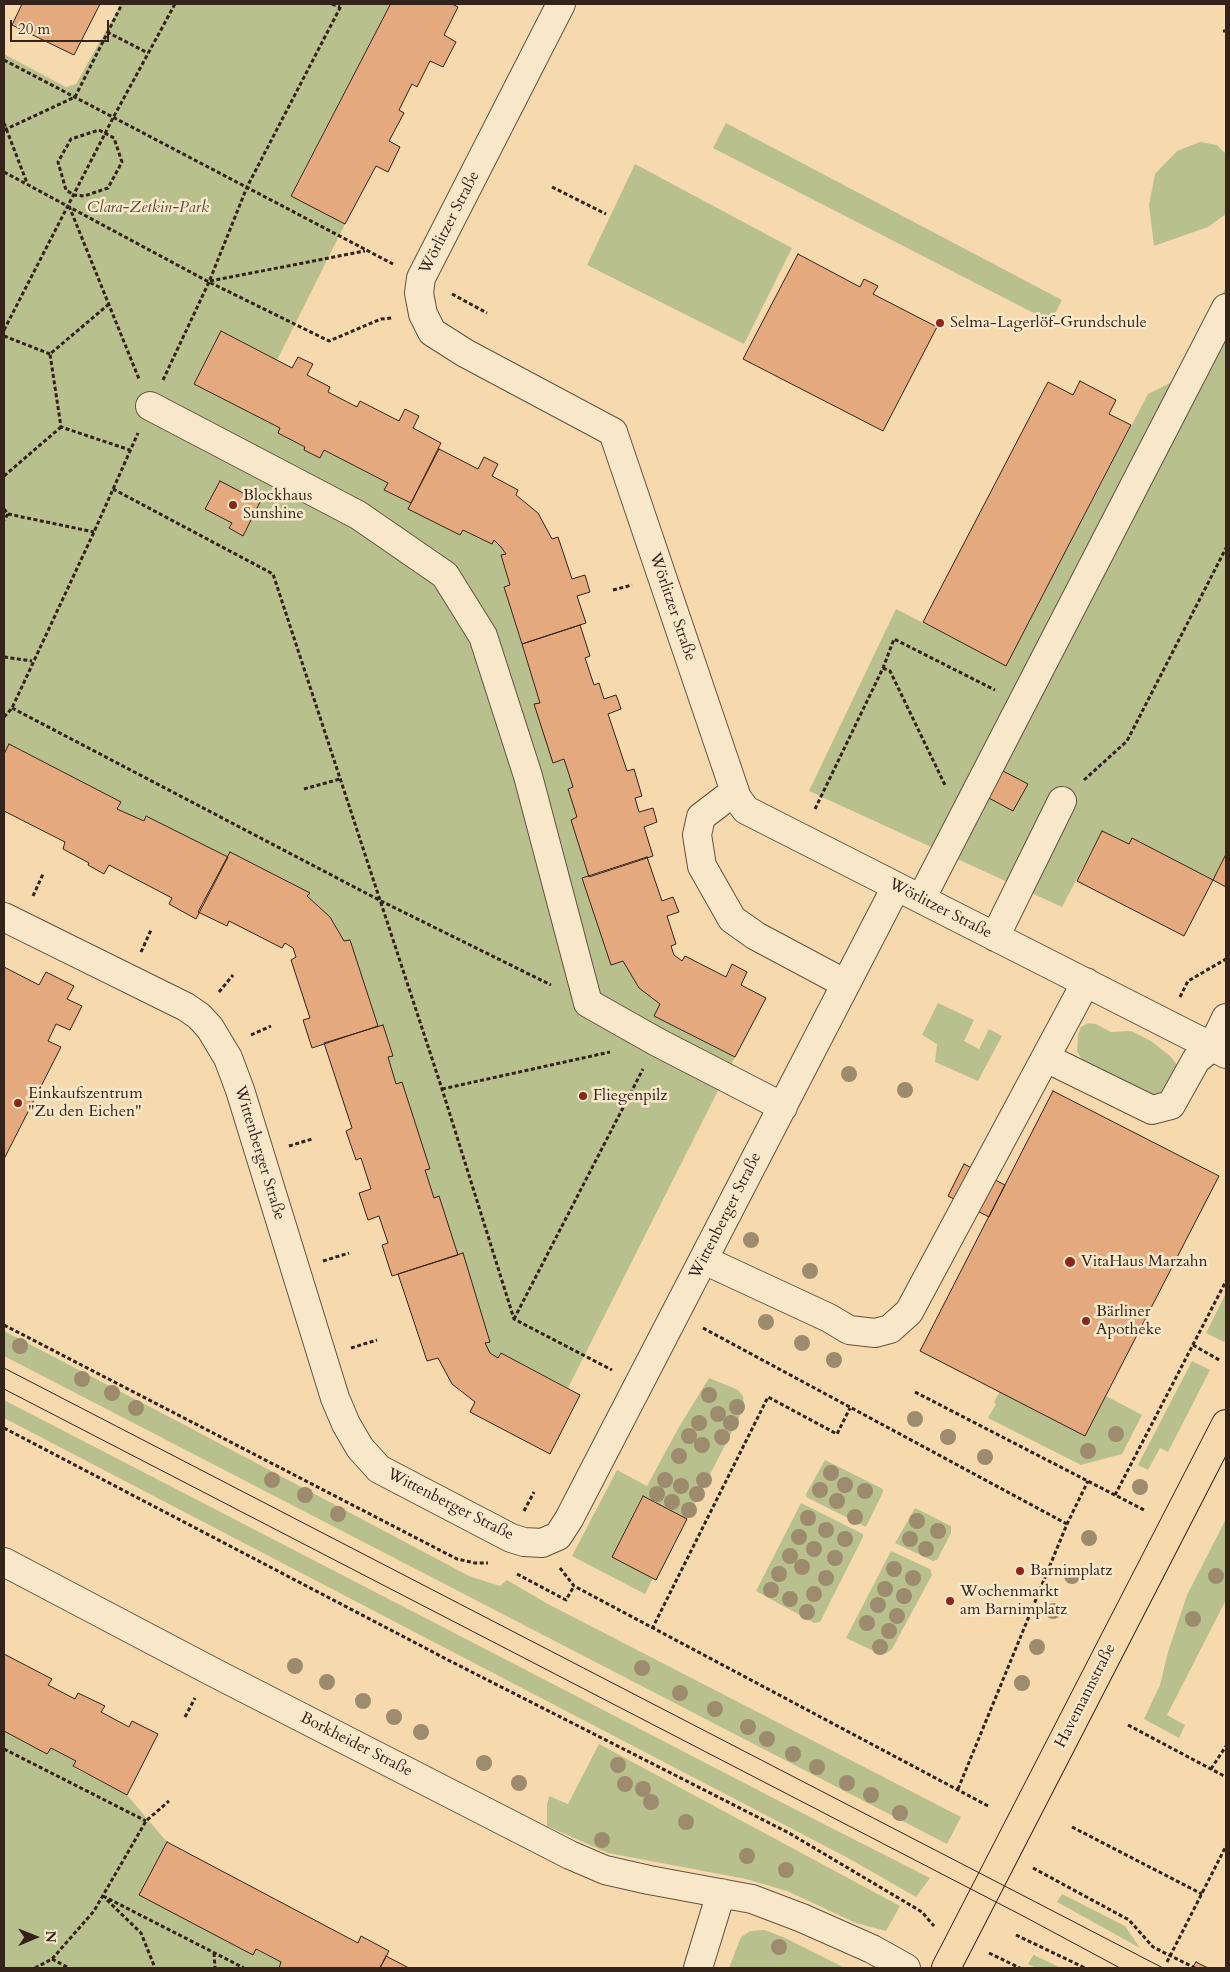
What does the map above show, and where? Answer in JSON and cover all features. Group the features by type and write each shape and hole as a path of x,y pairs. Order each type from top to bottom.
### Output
{"main road":[{"name":"Havemannstraße","path":"946,1968 1226,1424"}],"street":[{"name":"Wörlitzer Straße","path":"561,4 421,278 420,293 423,314 432,332 446,342 614,432 734,791 746,810 1219,1051"},
{"path":"921,899 1226,308"},
{"path":"150,406 358,515 445,575 483,636 528,776 588,1003 657,1042 783,1107"},
{"path":"734,791 701,817 697,836 702,866 732,919 756,936 846,984"},
{"path":"996,937 1062,800"},
{"name":"Wittenberger Straße","path":"4,916 124,988 186,1007 199,1016 210,1028 228,1058 240,1090 335,1398 346,1424 360,1448 379,1469 511,1538 524,1542 542,1543 558,1536 570,1519 896,887"},
{"path":"704,1260 829,1318 849,1330 875,1333 890,1329 909,1312 1086,982"},
{"path":"1046,1058 1152,1110 1171,1105 1196,1060 1219,1051 1226,1018"},
{"name":"Borkheider Straße","path":"4,1562 210,1671 570,1855 614,1872 721,1893"},
{"path":"698,1968 721,1893 752,1899 802,1918 872,1949 906,1968"}],"path":[{"path":"5,130 75,97 122,4"},
{"path":"4,330 105,133 175,4"},
{"path":"4,717 12,708 32,661 94,532 150,406 209,282 247,187 341,6 332,4"},
{"path":"107,32 148,53"},
{"path":"4,60 373,254"},
{"path":"4,124 27,184"},
{"path":"99,130 114,138 122,162 108,188 84,196 74,195 66,190 58,162 71,139 99,130"},
{"path":"4,172 209,282 329,341 381,319 423,314"},
{"path":"552,187 606,214"},
{"path":"68,206 150,406"},
{"path":"209,282 366,251"},
{"path":"50,354 109,304"},
{"path":"4,336 50,354"},
{"path":"50,354 61,427"},
{"path":"61,427 130,450"},
{"path":"4,476 61,427"},
{"path":"113,489 273,574 442,1089 514,1319 640,1383"},
{"path":"4,509 8,514 94,532"},
{"path":"4,520 8,514"},
{"path":"1062,800 1127,740 1226,548"},
{"path":"800,839 883,668 894,639 1021,704"},
{"path":"4,657 32,661"},
{"path":"883,668 890,671 961,819"},
{"path":"12,708 381,901 588,1003"},
{"path":"304,789 340,779"},
{"path":"1166,1024 1188,981 1226,959"},
{"path":"514,1319 657,1042"},
{"path":"442,1089 610,1052"},
{"path":"1115,1495 1226,1281"},
{"path":"676,1313 1067,1524"},
{"path":"4,1325 457,1559 475,1563 490,1563"},
{"path":"1193,1345 1222,1361"},
{"path":"915,1392 1144,1510"},
{"path":"652,1629 768,1397 837,1434 850,1408"},
{"path":"4,1428 461,1666 789,1833 922,1912 933,1925"},
{"path":"958,1789 1067,1524 1088,1481"},
{"path":"542,1543 574,1586 990,1807"},
{"path":"513,1571 566,1600 574,1586"},
{"path":"1128,1725 1226,1777"},
{"path":"1212,1769 1226,1746"},
{"path":"4,1749 146,1821"},
{"path":"35,1968 52,1959 94,1911 146,1821 169,1801"},
{"path":"1072,1827 1202,1894"},
{"path":"1167,1962 1226,1846"},
{"path":"1032,1867 1128,1920 1153,1947 1194,1968"},
{"path":"103,1896 244,1968"},
{"path":"103,1896 141,1933 155,1968"},
{"path":"1016,1935 1085,1968"},
{"path":"214,1953 215,1968"},
{"path":"993,1955 1020,1968"},
{"path":"52,1959 69,1968"}],"green space":[{"name":"Clara-Zetkin-Park","path":"121,4 390,5 291,195 345,224 277,360 221,331 194,384 280,428 278,433 305,447 324,450 388,483 384,490 411,503 408,509 460,535 463,530 492,544 494,540 501,547 506,554 501,556 510,585 504,588 540,703 553,763 564,759 573,787 568,789 577,817 571,820 589,877 582,879 611,965 623,961 639,988 660,1004 654,1016 735,1057 568,1388 501,1353 498,1358 490,1353 485,1343 490,1341 463,1253 458,1255 439,1197 434,1198 425,1170 429,1169 401,1082 396,1084 388,1057 393,1055 383,1025 378,1026 350,940 344,941 330,917 307,896 309,893 231,853 228,857 146,816 144,821 117,809 121,802 9,744 4,754 4,54 66,87 76,84"},
{"path":"726,123 1062,300 1051,322 713,148"},
{"path":"1200,142 1217,145 1226,154 1226,214 1208,227 1154,246 1149,205 1155,174 1177,151"},
{"path":"635,164 792,248 744,344 587,265"},
{"path":"1226,287 1226,854 1213,880 1132,838 1129,844 1102,831 1062,907 809,791 896,609 1006,665 1148,394 1180,378"},
{"path":"938,1003 974,1020 964,1041 979,1049 989,1029 1002,1036 978,1081 935,1062 937,1044 922,1035"},
{"path":"1088,1023 1096,1024 1111,1032 1131,1031 1151,1041 1171,1057 1182,1071 1163,1093 1147,1095 1088,1065 1082,1060 1077,1051 1078,1035 1081,1027"},
{"path":"1226,1293 1226,1339 1224,1342 1206,1333"},
{"path":"4,1331 469,1576 500,1586 507,1580 548,1604 961,1817 947,1844 4,1356"},
{"path":"1192,1361 1210,1370 1168,1452 1160,1448 1148,1470 1138,1465"},
{"path":"709,1378 738,1390 743,1396 744,1406 687,1519 642,1496 612,1557 653,1578 645,1594 572,1556 617,1470 647,1486 679,1427"},
{"path":"1000,1391 1085,1436 1106,1396 1142,1415 1122,1454 1081,1465 988,1418 996,1404 994,1402"},
{"path":"4,1400 930,1878 916,1897 848,1858 4,1418"},
{"path":"825,1460 883,1489 866,1527 806,1497"},
{"path":"801,1503 863,1534 820,1622 814,1623 756,1591"},
{"path":"915,1508 951,1526 951,1533 937,1560 933,1561 895,1543"},
{"path":"1226,1519 1226,1600 1167,1715 1185,1725 1179,1738 1144,1719 1160,1685 1168,1652 1187,1595"},
{"path":"891,1551 930,1569 932,1575 892,1649 887,1653 880,1654 846,1638"},
{"path":"4,1731 47,1754 51,1748 76,1761 73,1767 127,1795 167,1842 140,1894 281,1962 279,1968 4,1968"},
{"path":"599,1744 900,1906 886,1931 856,1923 787,1891 746,1879 608,1853 547,1826 549,1796 568,1804"},
{"path":"1062,1894 1125,1926 1140,1948 1057,1902"},
{"path":"765,1930 845,1968 729,1968 741,1937 750,1931"},
{"path":"1034,1954 1061,1968 1037,1968 1028,1964"}],"building":[{"path":"22,4 100,4 74,55 12,25"},
{"path":"389,4 452,4 458,7 444,35 456,42 443,67 430,61 417,87 412,84 399,110 404,113 389,141 400,147 388,172 376,166 345,224 291,196"},
{"path":"798,254 860,287 864,279 878,286 873,294 937,327 883,431 743,359"},
{"path":"221,331 292,368 298,357 313,364 307,375 330,387 328,392 357,407 360,401 399,421 405,409 419,416 413,428 441,443 411,503 384,490 388,483 324,450 320,458 304,450 305,447 278,433 280,428 194,384"},
{"path":"1080,381 1116,400 1109,414 1131,425 1006,666 923,622 1048,382 1073,395"},
{"path":"439,449 478,469 484,457 498,464 492,476 518,490 516,495 538,513 552,539 558,537 572,579 585,575 590,592 577,596 586,623 522,644 504,587 510,585 501,555 506,554 501,547 494,540 492,544 463,530 460,535 408,509"},
{"name":"Blockhaus Sunshine","path":"220,481 260,502 243,536 229,528 232,523 205,509"},
{"path":"580,625 590,656 585,658 594,685 599,683 604,699 616,695 621,709 608,714 627,771 634,769 642,796 635,798 639,812 653,808 657,822 644,827 653,856 589,877 571,820 577,817 568,789 573,787 564,759 553,763 534,704 540,703 522,644"},
{"path":"9,744 121,802 117,809 144,821 146,816 228,857 196,919 169,904 172,898 109,865 104,874 88,865 89,863 63,849 65,842 4,811 4,754"},
{"path":"1001,770 1028,784 1013,811 987,797"},
{"path":"1102,831 1129,844 1132,838 1213,880 1184,936 1077,881"},
{"path":"230,852 310,893 307,896 330,917 344,941 350,940 378,1026 312,1048 303,1020 310,1018 291,960 296,957 293,948 285,943 282,948 229,921 227,926 198,912"},
{"path":"1226,854 1226,887 1213,880"},
{"path":"647,857 662,901 673,897 679,912 667,916 676,944 671,946 674,955 682,961 685,956 726,977 732,964 747,972 741,985 766,998 735,1057 654,1016 660,1004 639,988 623,961 611,965 582,878"},
{"name":"Einkaufszentrum \"Zu den Eichen\"","path":"4,967 39,985 46,972 74,986 67,999 82,1006 70,1030 56,1024 48,1041 61,1047 4,1159"},
{"path":"383,1025 393,1056 388,1057 396,1084 402,1082 430,1169 425,1170 434,1198 439,1196 458,1255 392,1276 382,1245 388,1243 379,1216 368,1220 359,1193 371,1189 361,1158 356,1160 346,1131 352,1128 324,1043"},
{"name":"VitaHaus Marzahn","path":"1053,1091 1219,1176 1085,1436 920,1351"},
{"path":"964,1164 1005,1185 989,1217 948,1196"},
{"path":"463,1253 490,1342 485,1343 490,1353 498,1358 501,1353 580,1395 550,1454 470,1412 475,1402 452,1384 438,1358 427,1361 398,1274"},
{"path":"643,1496 687,1519 656,1580 612,1557"},
{"path":"4,1654 52,1679 48,1685 75,1699 78,1693 105,1706 101,1712 129,1727 132,1721 158,1734 127,1795 73,1766 76,1761 51,1748 47,1754 4,1731"},
{"path":"167,1842 358,1943 361,1936 389,1951 380,1968 279,1968 281,1962 256,1949 253,1955 139,1895"},
{"path":"386,1956 409,1968 380,1968"},
{"path":"1196,1962 1208,1968 1192,1968"}],"tram line":[{"path":"4,1368 1163,1968"},
{"path":"4,1389 1025,1917 1120,1968"}],"place":[{"name":"Selma-Lagerlöf-Grundschule","path":"940,323"},
{"name":"Blockhaus Sunshine","path":"233,505"},
{"name":"Fliegenpilz","path":"583,1096"},
{"name":"Einkaufszentrum \"Zu den Eichen\"","path":"18,1103"},
{"name":"VitaHaus Marzahn","path":"1070,1262"},
{"name":"Bärliner Apotheke","path":"1086,1321"},
{"name":"Barnimplatz","path":"1020,1571"},
{"name":"Wochenmarkt am Barnimplatz","path":"950,1601"}]}
